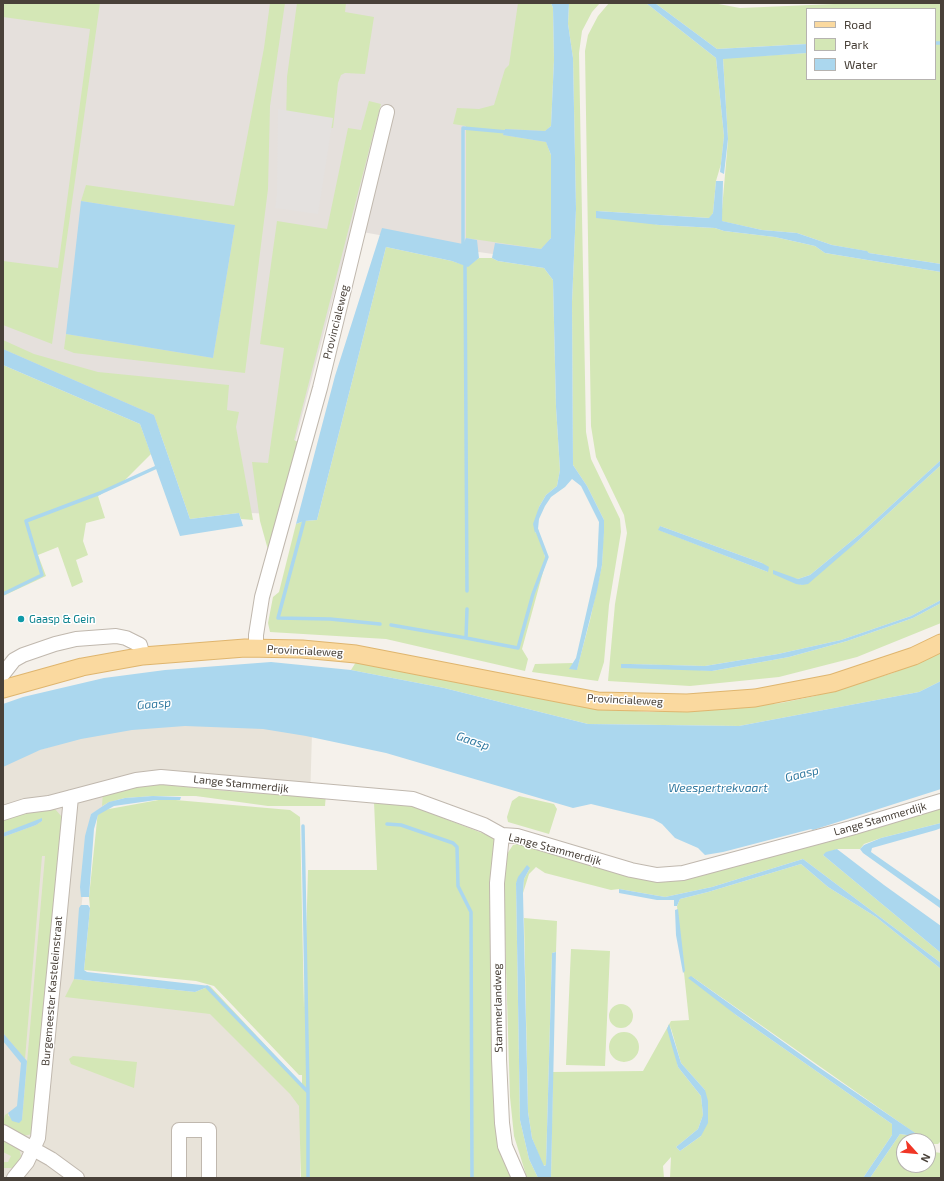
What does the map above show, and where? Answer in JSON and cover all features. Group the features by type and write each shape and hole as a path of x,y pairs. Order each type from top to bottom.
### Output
{"main road":[{"name":"Provincialeweg","path":"3,689 82,667 143,656 256,648 302,649 356,654 598,701 687,703 755,698 833,683 914,656 941,643"}],"street":[{"name":"Provincialeweg","path":"256,648 256,635 262,597 320,388 387,112"},
{"path":"3,674 14,660 23,655 55,644 76,639 116,636 126,638 140,644 143,656"},
{"name":"Lange Stammerdijk","path":"3,813 25,806 49,803 136,780 161,776 413,799 493,829 502,835 517,836 631,870 657,875 683,873 851,828 941,801"},
{"name":"Burgemeester Kasteleinstraat","path":"14,1178 27,1162 38,1138 71,797"},
{"name":"Stammerlandweg","path":"502,835 497,882 499,1059 502,1123 505,1146 519,1178"},
{"path":"179,1178 179,1130 209,1130 209,1178"},
{"path":"3,1132 51,1159 77,1178"}],"shaded area":[{"path":"3,3 546,3 551,262 464,250 351,230 276,514 250,513 146,419 3,358"},
{"path":"278,109 333,118 318,214 275,208 277,195"},
{"path":"262,720 312,733 310,801 123,793 115,801 91,814 74,979 211,994 302,1090 300,1178 3,1178 3,761 112,728"}],"green space":[{"path":"3,3 100,3 52,344 3,325 3,261 58,268 90,29 3,17"},
{"path":"270,3 285,3 270,106 268,189 245,373 74,353 64,349 66,334 213,358 235,225 81,201 86,185 234,206 264,48"},
{"path":"297,3 346,3 345,12 374,17 365,74 345,73 341,75 338,83 333,128 286,125 287,77"},
{"path":"518,3 551,3 553,8 554,60 551,126 545,131 505,129 503,135 546,142 551,155 551,238 541,249 466,238 466,126 453,124 457,108 479,109 494,105 505,69 509,65"},
{"path":"569,3 600,3 592,12 582,31 579,53 586,432 591,459 620,519 621,532 609,605 604,662 598,681 532,672 535,664 573,663 570,669 577,669 602,565 604,520 587,486 573,465 572,302 576,209 573,58 568,24"},
{"path":"609,3 646,3 716,58 724,136 721,164 716,181 713,213 710,218 596,211 659,225 715,228 724,231 775,237 815,246 825,253 941,272 941,460 860,534 810,575 798,579 774,574 802,585 859,540 941,465 941,600 911,616 841,640 778,654 705,666 622,664 712,671 789,657 847,641 913,618 941,603 941,623 857,657 779,677 690,686 608,681 615,604 627,533 624,515 596,457 591,426 585,51 588,35 598,16","holes":["660,526 762,563 768,572 659,530"]},
{"path":"655,3 713,3 740,8 858,3 941,3 941,264 869,253 866,251 832,245 797,233 762,230 721,221 728,140 723,58 806,53 806,80 936,80 936,8 806,8 806,44 717,49"},
{"path":"369,101 381,104 294,440 300,443 270,557 260,521 252,462 268,463 284,348 260,344 277,221 327,229 348,128 361,130"},
{"path":"386,247 452,261 467,266 479,258 492,258 498,261 544,268 553,280 556,407 560,470 557,486 546,495 539,507 535,533 538,529 546,561 522,649 528,659 525,671 386,639 270,632 268,623 273,597 279,592 296,524 304,521 317,520"},
{"path":"3,340 34,354 98,372 229,385 227,410 239,412 236,427 253,520 241,519 239,513 190,519 154,415 3,349"},
{"path":"3,365 140,424 151,454 125,480 98,496 105,518 86,523 83,541 88,555 76,560 83,582 72,587 58,547 38,555 46,576 3,596"},
{"path":"941,652 941,681 919,692 739,726 588,724 444,688 351,670 356,662 587,707 648,712 695,711 781,703 815,696 893,673"},
{"path":"161,781 164,785 248,793 318,796 326,794 325,806 268,806 196,796 153,796 125,798 109,802 102,806 103,792 157,785"},
{"path":"519,796 554,804 557,809 549,834 508,822 507,817 512,801"},
{"path":"164,799 290,810 300,817 304,1008 308,870 377,870 374,802 412,806 495,838 492,858 491,915 499,1148 512,1178 301,1178 299,1106 290,1094 210,1014 65,997 74,979 195,992 210,986 302,1084 302,1075 299,1075 214,986 196,981 84,970 90,908 89,897 98,811"},
{"path":"941,806 941,823 881,838 864,844 860,849 837,849 823,855 941,953 941,963 803,859 712,887 665,897 619,889 611,890 545,873 536,867 529,874 523,893 524,879 530,868 516,883 520,1120 529,1159 538,1178 527,1178 514,1136 510,1097 503,870 507,854 513,845 523,843 659,877"},
{"path":"48,808 55,809 62,817 49,974 32,1134 23,1136 5,1129 3,1125 5,1115 8,1113 8,1116 22,1120 45,856 42,856 25,1059 3,1033 3,837 36,825 42,821 42,819 3,833 3,818"},
{"path":"801,864 828,887 876,917 941,969 941,1141 936,1144 936,1133 915,1133 691,976 736,1015 892,1124 892,1135 863,1178 670,1178 671,1157 663,1166 664,1178 551,1178 553,1072 643,1071 671,1021 689,1020 677,906 680,899","holes":["670,1025 681,1063 705,1090 703,1114 701,1096 678,1067","703,1116 701,1136 680,1151 676,1147 698,1129"]},
{"path":"524,918 557,921 556,952 552,953 546,1165 543,1166 532,1138 528,1112"},
{"path":"571,949 610,951 605,1066 566,1065"},
{"path":"621,1004 630,1007 633,1016 630,1025 621,1028 612,1025 609,1016 612,1007"},
{"path":"624,1032 635,1036 639,1047 635,1058 624,1062 613,1058 609,1047 613,1036"},
{"path":"73,1056 137,1062 134,1088 71,1064 69,1059"},
{"path":"3,1140 19,1148 21,1156 14,1168 3,1168 3,1162 8,1162 11,1156 3,1152"},
{"path":"896,1140 896,1173 936,1173 936,1152 941,1153 941,1178 870,1178"}],"water":[{"path":"551,3 569,3 568,24 573,58 576,209 572,302 573,465 587,486 604,520 602,565 577,670 569,669 576,658 597,566 599,522 581,486 572,479 565,487 551,497 539,519 538,529 535,533 533,524 539,507 546,495 557,486 560,470 556,407 553,280 544,268 498,261 492,258 495,243 541,249 551,238 551,155 546,142 503,135 505,129 545,131 551,126 554,60 553,8"},
{"path":"646,3 655,3 717,49 806,44 806,53 723,59 728,139 724,174 720,172 724,136 716,58"},
{"path":"716,181 723,181 722,221 762,230 797,233 832,245 867,251 869,253 941,264 941,272 825,253 815,246 775,237 724,231 715,228 659,225 596,218 596,211 709,218 713,213"},
{"path":"81,201 235,225 213,358 66,334"},
{"path":"382,228 463,244 466,238 477,240 479,258 468,267 452,261 386,247 317,520 304,521 296,524 335,376"},
{"path":"3,349 154,415 190,519 239,513 243,526 180,536 140,424 3,365"},
{"path":"941,460 941,465 859,540 808,584 796,584 773,574 773,570 798,579 810,575 860,534"},
{"path":"660,526 762,563 769,567 768,572 658,530"},
{"path":"941,600 941,603 913,618 847,641 789,657 712,671 621,668 621,664 705,666 778,654 841,640 911,616"},
{"name":"Weespertrekvaart","path":"271,662 351,670 444,688 588,724 739,726 919,692 941,681 941,789 813,830 811,829 723,852 705,855 698,848 675,838 662,824 653,819 591,804 573,808 386,753 306,736 263,729 185,726 132,730 81,739 40,750 3,767 3,704 23,697 104,678 165,670"},
{"path":"153,796 181,797 180,800 156,800 114,806 98,815 94,829 89,897 81,897 80,887 85,836 91,814 109,802 125,798"},
{"path":"42,818 42,821 36,825 3,837 3,833"},
{"path":"941,823 941,828 872,848 871,852 941,901 940,908 863,853 860,849 864,845 881,838"},
{"path":"837,849 941,926 941,953 823,855 826,852"},
{"path":"803,859 941,963 941,969 876,917 828,887 801,864 680,899 677,906 674,906 674,900 657,900 619,893 619,889 665,897 712,887"},
{"path":"527,865 530,868 524,879 523,893 528,1112 532,1138 544,1166 546,1165 552,953 556,952 551,1178 538,1178 529,1159 520,1120 516,883 518,877"},
{"path":"81,905 88,905 90,908 84,970 87,972 210,986 195,992 74,979 79,908"},
{"path":"678,909 685,971 683,973 676,935 675,910"},
{"path":"691,976 817,1066 915,1133 896,1133 896,1140 870,1178 863,1178 892,1135 892,1124 736,1015 688,978"},
{"path":"669,1024 681,1063 705,1090 708,1101 708,1123 701,1136 680,1151 676,1147 698,1129 703,1115 701,1096 678,1067 667,1029"},
{"path":"3,1033 27,1061 22,1120 19,1123 12,1121 8,1113 17,1106 21,1063 3,1041"}],"waterway":[{"path":"936,43 941,43"},
{"path":"463,244 463,128 507,132"},
{"path":"465,266 467,591"},
{"path":"3,594 42,575 26,521 100,493 159,466"},
{"path":"304,521 278,618 330,619 380,624"},
{"path":"467,609 466,638 518,648 533,594 547,557 536,528"},
{"path":"391,625 466,638"},
{"path":"387,824 401,825 453,843 457,847 458,886 471,912 472,1178"},
{"path":"303,826 308,1092 308,1178"},
{"path":"207,987 308,1092"}],"place":[{"name":"Gaasp & Gein","path":"21,619"}],"water label":[{"name":"Gaasp","path":"154,704"},
{"name":"Gaasp","path":"473,741"},
{"name":"Gaasp","path":"802,774"}]}
